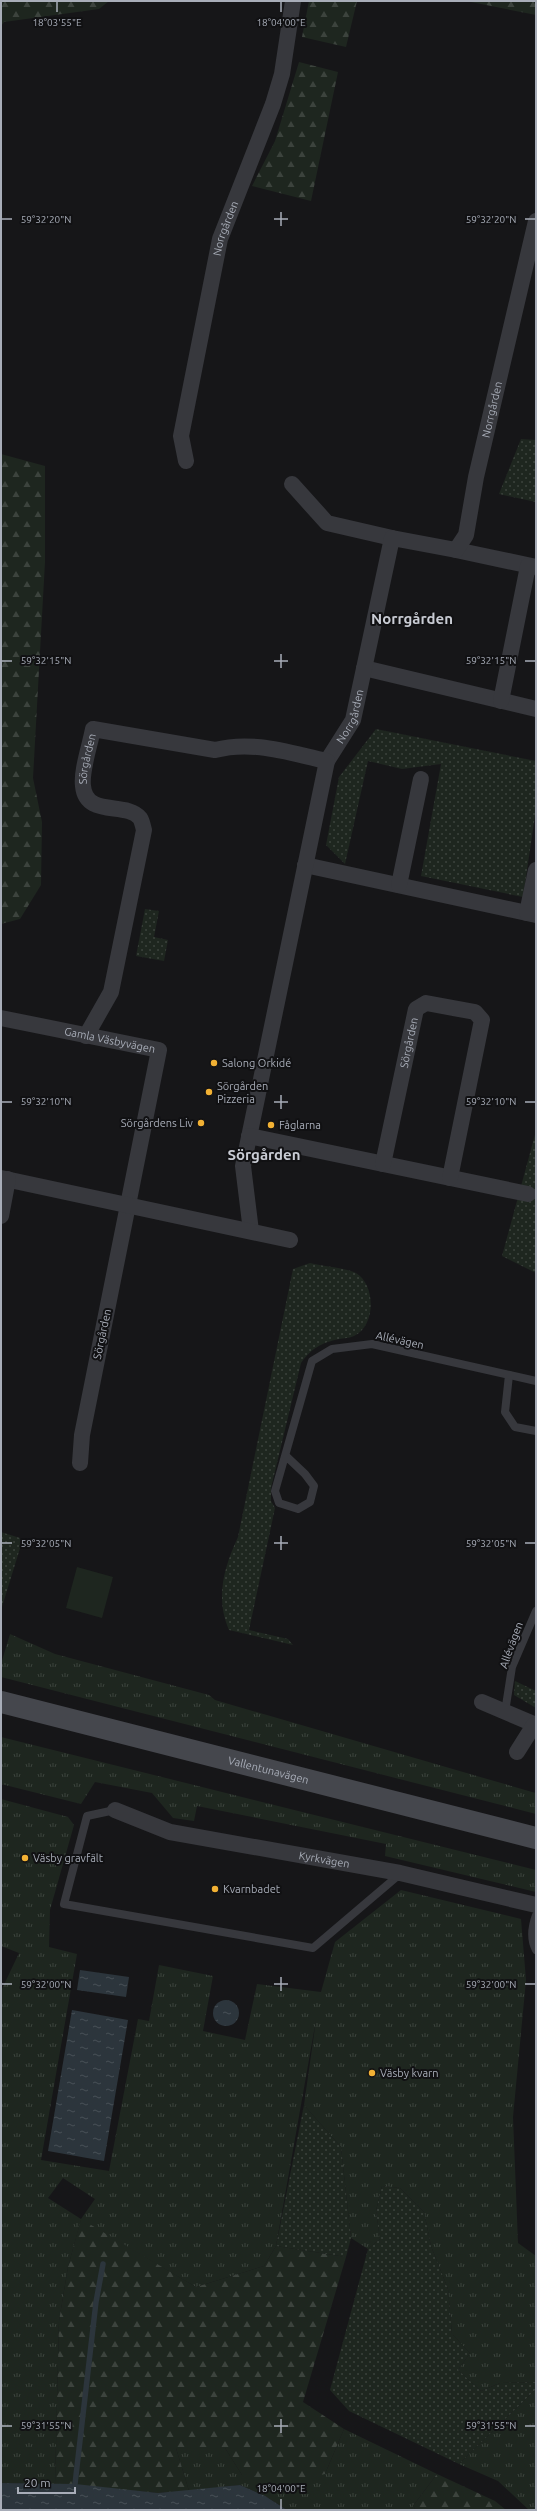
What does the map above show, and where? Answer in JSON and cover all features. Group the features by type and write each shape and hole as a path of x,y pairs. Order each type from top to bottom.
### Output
{"main road":[{"name":"Vallentunavägen","path":"1,1702 536,1838"}],"street":[{"name":"Norrgården","path":"186,461 181,436 220,239 273,104 282,74 293,1"},
{"name":"Norrgården","path":"456,550 466,535 476,477 536,221"},
{"path":"292,484 328,523 392,538 532,566 501,701"},
{"name":"Norrgården","path":"327,761 353,720 392,538"},
{"path":"364,668 536,709"},
{"name":"Sörgården","path":"86,1036 111,992 144,830 140,818 132,814 93,804 85,796 82,785 93,729 215,750 234,745 253,745 327,761"},
{"path":"251,1232 243,1166 327,761"},
{"path":"399,886 421,779"},
{"path":"305,866 531,914 536,870"},
{"name":"Sörgården","path":"383,1164 416,1009 426,1003 475,1012 482,1020 450,1178"},
{"name":"Gamla Väsbyvägen","path":"1,1018 159,1050 128,1205"},
{"path":"249,1136 528,1194"},
{"path":"1,1216 5,1179 290,1240"},
{"name":"Sörgården","path":"80,1463 82,1435 128,1205"},
{"path":"482,1702 535,1725 517,1752"},
{"name":"Kyrkvägen","path":"115,1810 170,1832 400,1873 536,1905"}],"lane":[{"name":"Allévägen","path":"287,1457 305,1474 314,1486 310,1502 298,1508 279,1503 275,1491 287,1457 312,1361 332,1349 372,1344 536,1381"},
{"path":"509,1375 505,1412 515,1427 536,1431"},
{"name":"Allévägen","path":"505,1712 512,1667 536,1611"},
{"path":"115,1810 87,1816 64,1904 313,1948 400,1873"},
{"path":"536,1915 533,1926 532,1944 536,1950"}],"green space":[{"path":"1,1 109,1 99,9 4,22 1,26"},
{"path":"309,1 357,1 346,47 302,37"},
{"path":"466,1 536,1 536,15"},
{"path":"299,62 338,72 311,201 252,186 275,141"},
{"path":"521,439 536,440 536,502 499,494"},
{"path":"1,454 45,466 45,562 33,778 42,822 41,885 20,919 1,924"},
{"path":"376,729 536,761 536,809 523,897 421,876 441,764 402,769 368,761 345,864 326,845 339,777"},
{"path":"145,909 159,911 154,937 168,940 164,961 136,956"},
{"path":"536,1131 536,1273 502,1256"},
{"path":"310,1263 356,1273 363,1279 367,1286 371,1305 370,1315 361,1331 352,1337 322,1344 309,1353 301,1363 271,1488 271,1501 275,1508 249,1630 288,1639 293,1645 229,1630 225,1618 222,1594 225,1571 238,1537 293,1269"},
{"path":"1,1532 20,1538 21,1545 1,1610"},
{"path":"77,1567 113,1577 102,1618 66,1608"},
{"path":"10,1634 55,1654 209,1695 215,1700 536,1793 536,1814 1,1677 1,1664"},
{"path":"515,1681 536,1691 536,1708 514,1695"},
{"path":"1,1737 536,1870 536,1892 385,1856 386,1844 197,1806 194,1821 173,1818 152,1793 95,1782 81,1804 1,1784"},
{"path":"1,1799 68,1817 74,1825 50,1910 49,1947 77,1954 41,2160 109,2171 138,2019 149,2021 159,1965 213,1976 203,2031 245,2040 257,1984 321,1992 335,1942 401,1890 521,1919 526,1980 513,2117 518,2243 536,2256 536,2382 500,2383 481,2391 458,2370 470,2353 452,2334 448,2289 431,2246 424,2212 400,2188 382,2186 376,2211 380,2239 368,2249 351,2238 341,2147 304,2105 316,2020 276,2246 264,2266 196,2287 81,2220 68,2267 59,2321 55,2484 1,2483 1,1991 19,1953 1,1946","holes":["63,2178 95,2199 81,2219 48,2198"]},
{"path":"304,2105 341,2147 351,2238 346,2257 276,2246"},
{"path":"382,2186 400,2188 424,2212 431,2246 448,2289 452,2334 470,2353 458,2370 481,2391 500,2383 536,2382 536,2389 459,2464 349,2411 330,2390 368,2249 380,2239 376,2211"},
{"path":"81,2219 196,2287 264,2266 276,2246 346,2257 303,2402 344,2429 325,2474 294,2481 242,2475 225,2448 176,2448 189,2491 158,2493 55,2484 59,2321 68,2267"},
{"path":"536,2389 536,2510 529,2510 498,2481 459,2464"},
{"path":"344,2429 437,2474 413,2506 416,2510 287,2510 265,2496 240,2485 189,2491 176,2448 225,2448 242,2475 325,2474"},
{"path":"437,2474 495,2501 506,2510 416,2510 413,2506"}],"water":[{"path":"80,1970 129,1977 126,1997 77,1990"},
{"path":"226,2000 235,2004 239,2013 235,2022 226,2026 217,2022 213,2013 217,2004"},
{"path":"72,2010 128,2020 104,2161 48,2151"},
{"path":"1,2483 75,2484 158,2493 240,2485 265,2496 287,2510 1,2510"}],"waterway":[{"path":"75,2484 96,2302 103,2264"}],"place":[{"name":"Salong Orkidé","path":"214,1063"},
{"name":"Sörgården Pizzeria","path":"209,1092"},
{"name":"Sörgårdens Liv","path":"201,1123"},
{"name":"Fåglarna","path":"271,1125"},
{"name":"Väsby gravfält","path":"25,1858"},
{"name":"Kvarnbadet","path":"215,1889"},
{"name":"Väsby kvarn","path":"372,2073"}],"district":[{"name":"Norrgården","path":"412,618"},
{"name":"Sörgården","path":"264,1154"}]}
